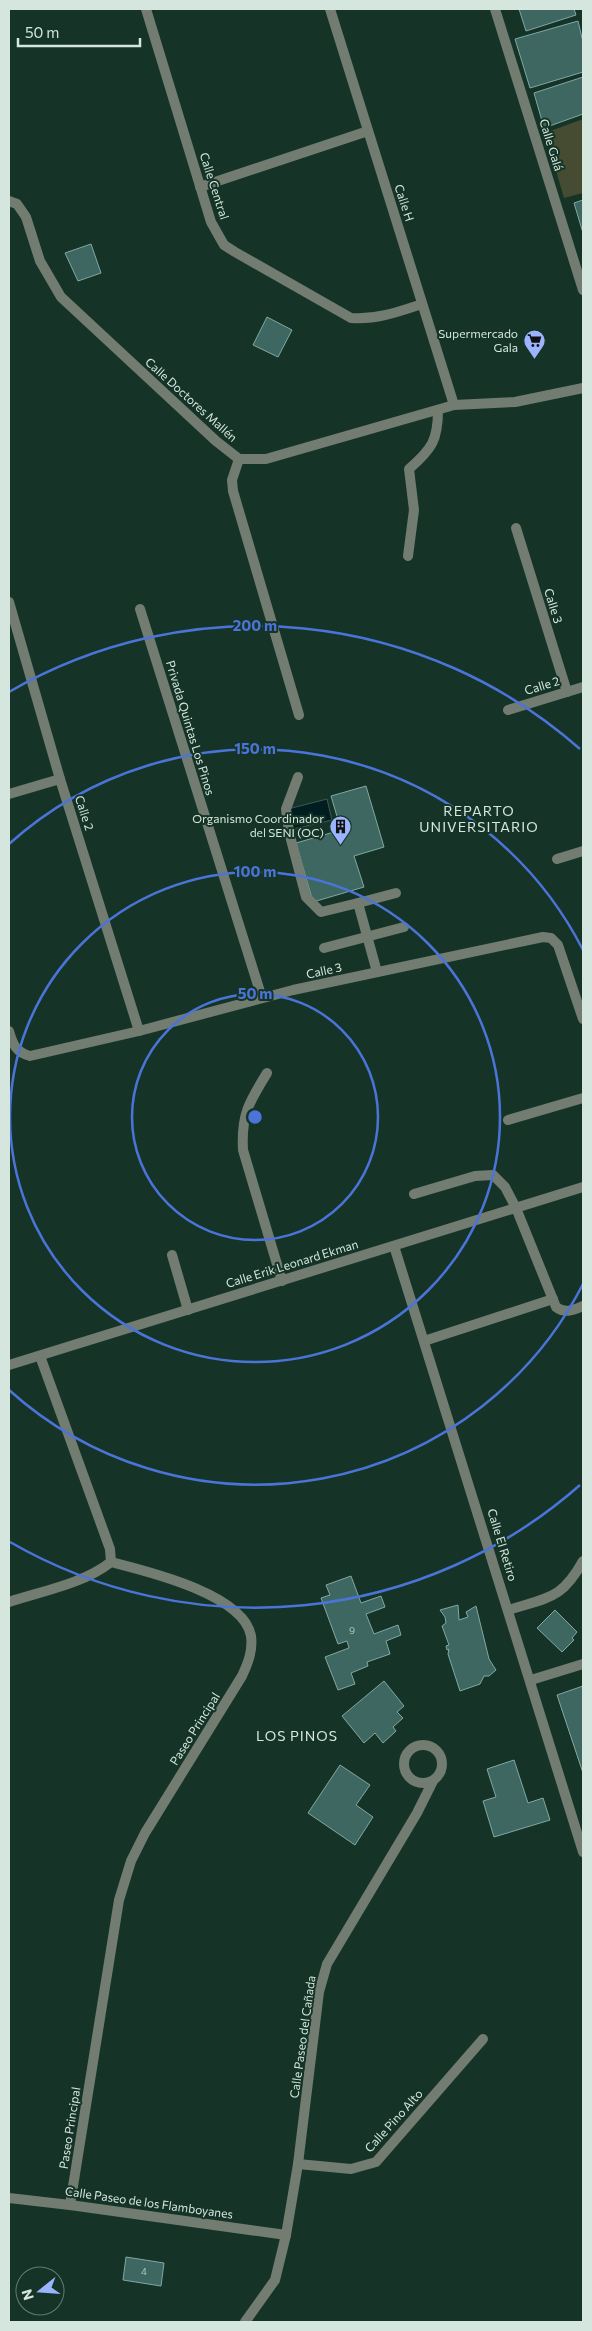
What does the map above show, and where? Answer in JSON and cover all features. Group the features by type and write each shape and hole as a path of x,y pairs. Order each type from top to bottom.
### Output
{"street":[{"name":"Calle Central","path":"146,9 211,222 224,245 337,312 351,318 366,320 422,304"},
{"name":"Calle H","path":"330,9 454,405"},
{"name":"Calle Galá","path":"495,9 583,290"},
{"path":"200,187 368,131"},
{"name":"Calle Doctores Mallén","path":"9,201 16,204 26,217 40,262 61,297 216,441 239,459 266,459 454,405 540,399 583,388"},
{"path":"408,556 414,510 409,468 424,456 433,442 438,430 438,410"},
{"path":"239,459 232,480 233,491 299,714"},
{"name":"Calle 3","path":"516,528 567,692"},
{"name":"Calle 2","path":"9,602 60,780 139,1030"},
{"name":"Privada Quintas Los Pinos","path":"140,609 262,998"},
{"name":"Calle 2","path":"508,710 583,687"},
{"path":"298,777 288,799 286,816 306,897 321,912 396,893"},
{"path":"9,794 60,780"},
{"path":"557,859 583,851"},
{"path":"358,903 377,972"},
{"path":"324,948 404,927"},
{"name":"Calle 3","path":"9,1031 12,1043 19,1053 30,1056 262,998 543,937 551,938 558,945 583,1019"},
{"path":"266,1073 248,1104 242,1130 243,1144 246,1163 282,1281"},
{"path":"508,1120 583,1098"},
{"path":"414,1194 476,1176 493,1176 505,1187 516,1208 556,1306 562,1311 570,1311 583,1306"},
{"name":"Calle Erik Leonard Ekman","path":"9,1365 583,1187"},
{"name":"Calle El Retiro","path":"394,1246 531,1680 583,1852"},
{"path":"172,1255 188,1310"},
{"path":"424,1341 553,1300"},
{"path":"9,1602 76,1580 101,1570 111,1562 110,1549 40,1356"},
{"path":"509,1610 558,1593 571,1582 583,1560"},
{"name":"Paseo Principal","path":"70,2205 119,1900 131,1861 145,1833 242,1676 251,1654 251,1634 244,1620 229,1605 189,1586 111,1562"},
{"path":"531,1680 583,1664"},
{"name":"Calle Paseo del Cañada","path":"245,2322 275,2280 286,2235 298,2164 319,1992 327,1964 417,1813 433,1781"},
{"name":"Calle Pino Alto","path":"298,2164 351,2169 376,2162 483,2039"},
{"name":"Calle Paseo de los Flamboyanes","path":"9,2198 286,2235"}],"green space":[{"path":"583,119 583,193 564,198 545,133"}],"water":[{"path":"327,799 332,820 293,829 288,809"}],"building":[{"path":"519,9 574,9 576,15 526,31"},
{"path":"578,21 583,42 583,72 530,88 515,39"},
{"path":"583,77 583,114 544,128 534,93"},
{"path":"583,200 583,233 574,203"},
{"path":"91,244 101,273 78,281 65,253"},
{"path":"267,317 292,330 278,357 253,345"},
{"name":"Organismo Coordinador del SENI (OC)","path":"366,786 384,847 354,856 364,887 313,902 296,843 341,830 331,796"},
{"path":"351,1576 361,1603 381,1596 385,1607 366,1614 374,1634 398,1625 401,1635 386,1641 390,1654 367,1662 368,1666 351,1673 355,1684 338,1690 325,1657 349,1648 347,1641 338,1644 321,1598 330,1595 326,1585"},
{"path":"458,1605 459,1620 468,1617 466,1612 476,1606 489,1659 496,1670 489,1676 484,1676 480,1684 460,1691 448,1654 449,1649 447,1650 446,1646 449,1645 442,1626 446,1623 445,1617 440,1610"},
{"path":"555,1610 577,1632 572,1638 574,1640 562,1652 537,1628"},
{"path":"384,1681 404,1706 397,1712 403,1718 393,1727 396,1731 383,1743 375,1733 364,1743 342,1716"},
{"path":"583,1686 583,1773 557,1695"},
{"path":"514,1760 528,1803 543,1798 550,1820 494,1837 483,1801 496,1797 487,1769"},
{"path":"340,1765 370,1785 356,1805 373,1817 355,1845 308,1813"},
{"path":"126,2257 164,2263 161,2286 123,2280"}],"place":[{"name":"Supermercado Gala","path":"534,360"},
{"name":"Organismo Coordinador del SENI (OC)","path":"340,845"}],"district":[{"name":"REPARTO UNIVERSITARIO","path":"479,820"},
{"name":"LOS PINOS","path":"297,1736"}]}
